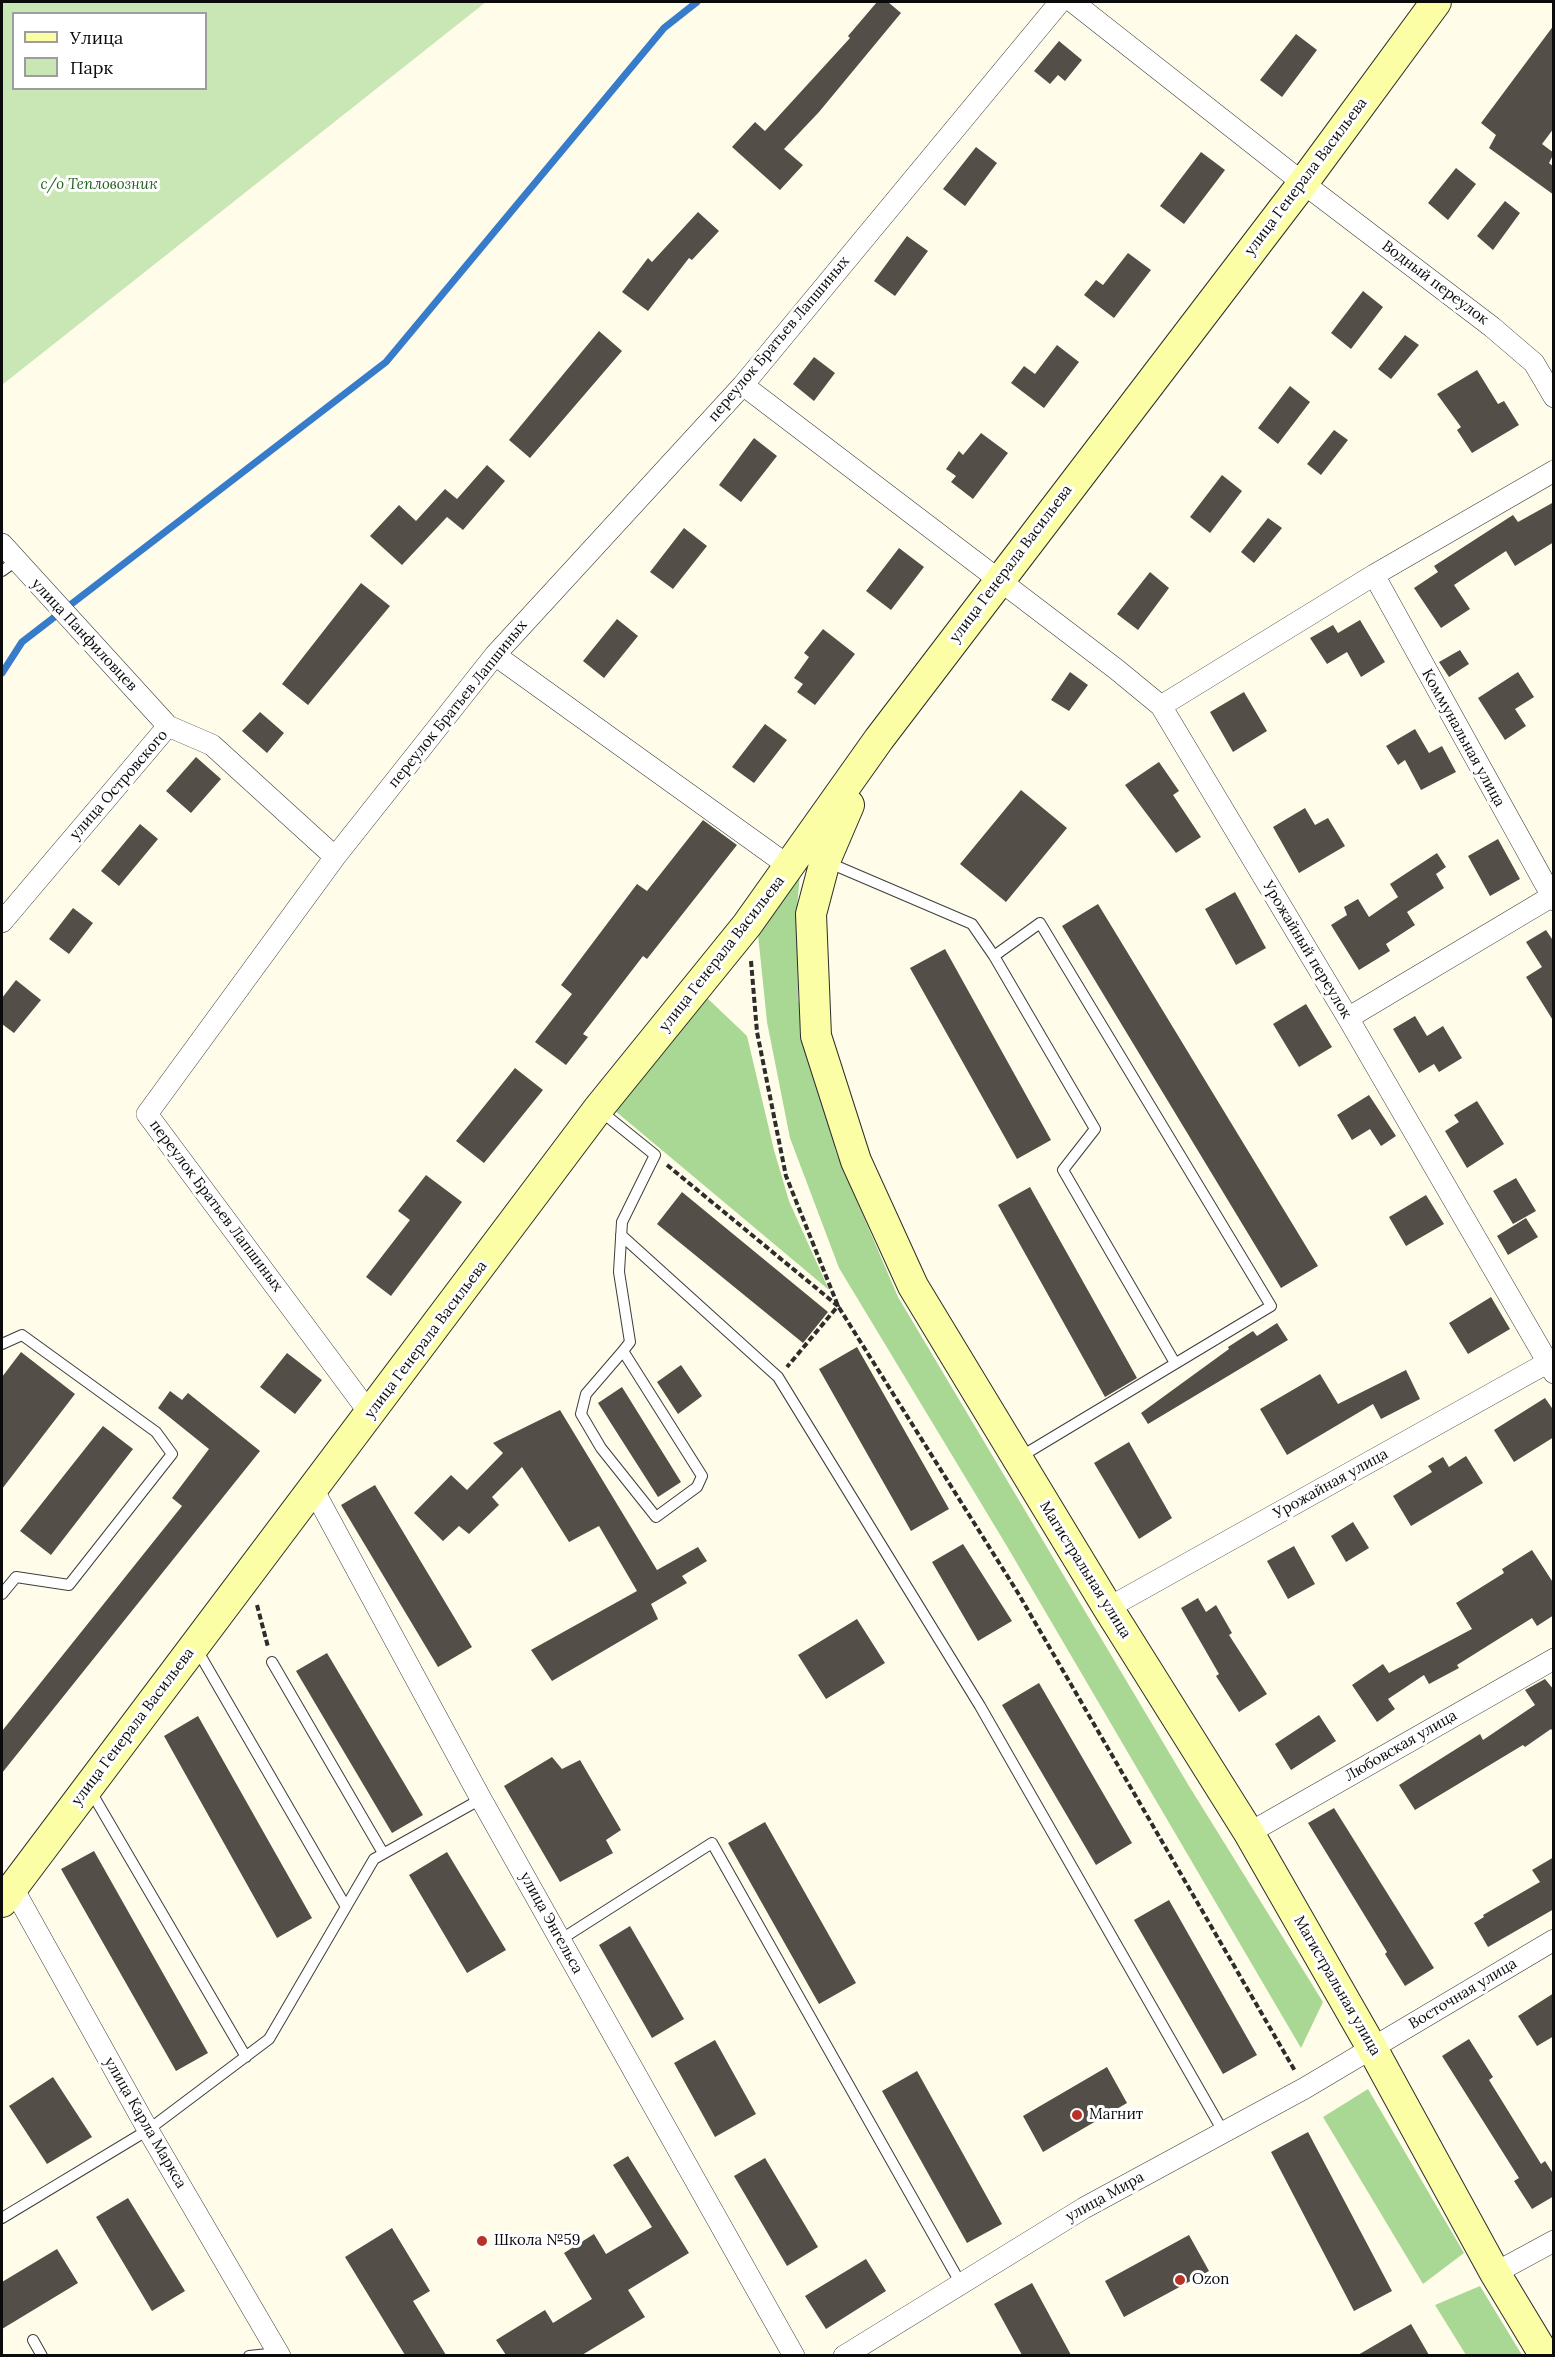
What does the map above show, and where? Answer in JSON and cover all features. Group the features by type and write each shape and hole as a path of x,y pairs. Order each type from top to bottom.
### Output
{"main road":[{"name":"улица Генерала Васильева","path":"7,1895 371,1414 598,1109 747,925 879,739 997,581 1303,183 1436,2"},
{"name":"Магистральная улица","path":"879,739 825,861 811,914 816,1036 856,1161 913,1286 1108,1608 1249,1833 1372,2048 1495,2273 1545,2355"}],"street":[{"name":"переулок Братьев Лапшиных","path":"371,1414 147,1114 335,857 495,656 743,385 1060,2"},
{"name":"Водный переулок","path":"1073,2 1303,183 1492,327 1534,363 1554,397"},
{"name":"Урожайный переулок","path":"743,385 997,581 1116,669 1161,706 1552,1365"},
{"path":"1161,706 1374,575 1554,471"},
{"name":"улица Панфиловцев","path":"2,544 9,566 168,726"},
{"name":"Коммунальная улица","path":"1374,575 1553,897"},
{"path":"495,656 790,867"},
{"name":"улица Островского","path":"2,922 168,726 212,745 335,857"},
{"path":"1348,1018 1553,897"},
{"name":"Урожайная улица","path":"1108,1608 1552,1365"},
{"name":"улица Энгельса","path":"313,1489 481,1799 794,2355"},
{"name":"Любовская улица","path":"1249,1833 1554,1659"},
{"name":"улица Карла Маркса","path":"7,1895 279,2354"},
{"name":"Восточная улица","path":"1372,2048 1554,1940"},
{"name":"улица Мира","path":"844,2355 1084,2208 1305,2088 1372,2048"},
{"path":"1495,2273 1554,2241"}],"lane":[{"path":"825,861 972,924 994,956 1095,1129 1063,1170 1175,1363"},
{"path":"994,956 1040,923 1270,1306 1258,1316 1175,1363 1017,1459"},
{"path":"598,1109 655,1155 622,1222 619,1272 630,1342 586,1394 581,1414 601,1448 656,1517 697,1487 702,1476 623,1351"},
{"path":"621,1235 778,1377 980,1706 1224,2133"},
{"path":"2,1344 22,1335 156,1432 172,1454 69,1585 16,1577 2,1594"},
{"path":"194,1646 346,1907"},
{"path":"272,1662 383,1853"},
{"path":"88,1788 246,2057"},
{"path":"2,2218 148,2130 269,2039 374,1859 481,1799"},
{"path":"560,1940 712,1843 961,2284"},
{"path":"33,2340 42,2355"},
{"path":"249,2355 279,2354"}],"path":[{"path":"747,925 757,1032 786,1176 838,1306 1018,1593 1305,2088"},
{"path":"655,1155 838,1306"},
{"path":"778,1377 838,1306"},
{"path":"256,1602 272,1662"}],"green space":[{"name":"с/о Тепловозник","path":"2,2 486,2 2,385"},
{"path":"800,873 797,908 798,999 836,1152 898,1297 1189,1786 1323,2002 1301,2048 1008,1548 839,1268 790,1138 767,1022 758,934"},
{"path":"704,995 747,1036 774,1150 789,1201 829,1290 614,1110"},
{"path":"1368,2089 1464,2253 1423,2284 1323,2117"},
{"path":"1480,2286 1522,2355 1466,2355 1435,2305"}],"building":[{"path":"877,2 888,2 901,13 819,112 784,149 803,165 780,190 732,147 755,122 765,131 850,38 848,36"},
{"path":"1554,25 1554,128 1542,144 1554,153 1549,163 1554,167 1554,195 1489,148 1496,135 1481,123"},
{"path":"1296,34 1317,50 1282,97 1260,80"},
{"path":"1059,41 1082,60 1065,81 1058,75 1050,84 1034,71"},
{"path":"976,147 997,163 965,206 943,189"},
{"path":"1201,152 1225,170 1184,224 1160,206"},
{"path":"1456,168 1476,184 1448,220 1428,203"},
{"path":"1505,201 1520,213 1493,250 1477,236"},
{"path":"698,212 719,231 692,260 689,258 648,311 622,292 648,258 652,262"},
{"path":"907,236 928,251 895,296 874,281"},
{"path":"1128,253 1151,270 1114,318 1084,295 1096,280 1103,285"},
{"path":"1363,291 1383,307 1351,349 1331,333"},
{"path":"599,331 622,351 530,458 509,440"},
{"path":"1405,335 1419,345 1391,379 1378,369"},
{"path":"1057,345 1079,362 1044,408 1011,383 1024,366 1035,374"},
{"path":"814,357 835,373 814,401 793,384"},
{"path":"1477,370 1498,404 1504,401 1519,425 1472,453 1457,430 1461,427 1437,394"},
{"path":"1290,386 1310,402 1278,444 1258,428"},
{"path":"1334,430 1348,440 1321,475 1307,464"},
{"path":"981,433 1008,453 973,499 951,482 956,476 946,469 959,451 963,455"},
{"path":"754,438 777,456 741,502 719,485"},
{"path":"487,465 505,481 463,530 447,517 402,565 370,536 399,505 416,521 445,489 457,499"},
{"path":"1222,475 1242,491 1210,533 1190,517"},
{"path":"1554,502 1554,542 1515,566 1506,551 1454,585 1470,609 1441,628 1414,588 1438,572 1434,566 1513,515 1518,522"},
{"path":"1268,518 1282,528 1254,563 1241,552"},
{"path":"684,528 707,546 673,589 650,572"},
{"path":"899,548 924,567 891,610 866,591"},
{"path":"1150,572 1169,588 1138,630 1117,614"},
{"path":"361,583 390,606 308,705 282,684"},
{"path":"617,619 638,636 604,678 583,661"},
{"path":"1360,620 1385,662 1361,677 1347,652 1327,664 1310,638 1333,625 1338,633"},
{"path":"823,629 855,654 815,705 797,692 803,684 794,678 809,657 804,653"},
{"path":"1460,650 1469,664 1449,677 1439,662"},
{"path":"1070,672 1088,685 1069,711 1051,700"},
{"path":"1518,672 1534,697 1515,709 1526,726 1505,740 1478,698"},
{"path":"1244,692 1267,731 1233,752 1210,712"},
{"path":"260,712 284,733 267,753 242,731"},
{"path":"765,724 787,740 754,783 732,767"},
{"path":"1415,729 1429,753 1442,746 1456,772 1421,790 1405,760 1398,765 1386,746"},
{"path":"196,757 221,779 191,813 166,791"},
{"path":"1159,762 1179,791 1173,795 1201,837 1176,853 1125,785"},
{"path":"1021,790 1067,828 1006,902 960,864"},
{"path":"1305,808 1315,825 1328,818 1345,846 1299,873 1273,827"},
{"path":"703,820 737,845 647,959 643,956 583,1034 588,1037 566,1065 535,1042 572,994 561,985 637,884 647,891"},
{"path":"140,824 158,839 119,886 101,871"},
{"path":"1498,839 1520,879 1490,896 1468,856"},
{"path":"1437,853 1446,867 1436,874 1444,888 1407,912 1415,925 1386,944 1390,951 1359,970 1331,925 1347,915 1344,907 1358,899 1369,917 1398,897 1390,884"},
{"path":"1235,892 1266,948 1236,965 1205,909"},
{"path":"1098,904 1318,1266 1281,1288 1062,926"},
{"path":"73,908 93,923 69,954 49,939"},
{"path":"1546,930 1554,942 1554,1022 1526,977 1542,967 1526,942"},
{"path":"945,949 1051,1140 1017,1159 910,968"},
{"path":"16,980 41,1000 14,1033 2,1024 2,998"},
{"path":"1306,1004 1332,1047 1299,1067 1273,1024"},
{"path":"1415,1016 1427,1036 1443,1026 1462,1058 1439,1072 1434,1064 1419,1073 1393,1029"},
{"path":"515,1068 543,1090 484,1163 456,1141"},
{"path":"1369,1095 1396,1136 1381,1146 1370,1129 1352,1140 1337,1115"},
{"path":"1477,1101 1504,1144 1467,1168 1445,1131 1459,1122 1454,1115"},
{"path":"426,1175 462,1202 391,1296 366,1277 410,1220 398,1211"},
{"path":"1516,1178 1536,1211 1513,1224 1493,1191"},
{"path":"1030,1187 1137,1378 1105,1397 998,1205"},
{"path":"682,1192 828,1312 803,1343 657,1224"},
{"path":"1426,1195 1444,1224 1406,1246 1389,1217"},
{"path":"1526,1218 1538,1237 1508,1255 1497,1236"},
{"path":"1491,1297 1510,1329 1468,1354 1449,1323"},
{"path":"1277,1323 1288,1340 1148,1424 1141,1413 1229,1349 1228,1347 1253,1331 1257,1336"},
{"path":"857,1347 949,1509 911,1531 819,1369"},
{"path":"21,1352 75,1394 2,1489 2,1377"},
{"path":"287,1353 322,1380 295,1414 260,1387"},
{"path":"681,1365 702,1396 678,1414 657,1382"},
{"path":"1406,1370 1420,1399 1381,1419 1373,1404 1287,1455 1260,1409 1320,1374 1338,1404"},
{"path":"622,1387 681,1482 658,1497 598,1403"},
{"path":"170,1391 182,1400 188,1393 260,1451 2,1773 2,1731 182,1506 172,1498 209,1449 158,1408"},
{"path":"1545,1398 1554,1411 1554,1437 1514,1462 1494,1430"},
{"path":"560,1410 657,1570 698,1547 707,1561 682,1576 687,1583 651,1604 658,1619 552,1681 531,1650 637,1591 599,1526 569,1542 522,1467 492,1497 499,1505 469,1534 459,1526 443,1541 414,1513 451,1475 467,1490 503,1453 493,1443"},
{"path":"103,1426 133,1449 51,1555 20,1531"},
{"path":"1129,1442 1172,1518 1139,1539 1094,1463"},
{"path":"1466,1456 1483,1483 1411,1526 1393,1496 1432,1472 1428,1466 1443,1457 1449,1467"},
{"path":"375,1485 472,1647 438,1667 341,1505"},
{"path":"1353,1522 1369,1548 1346,1562 1331,1536"},
{"path":"963,1544 1012,1621 978,1641 932,1562"},
{"path":"1294,1546 1315,1584 1288,1599 1267,1561"},
{"path":"1532,1550 1554,1584 1554,1615 1537,1626 1532,1618 1457,1665 1459,1668 1429,1684 1424,1675 1388,1699 1395,1709 1377,1722 1352,1685 1383,1664 1389,1673 1472,1629 1456,1603 1504,1573 1502,1569"},
{"path":"1198,1598 1206,1612 1216,1605 1232,1633 1229,1635 1267,1694 1239,1712 1216,1676 1219,1674 1181,1608"},
{"path":"857,1619 885,1663 826,1699 798,1655"},
{"path":"327,1653 423,1815 392,1833 296,1671"},
{"path":"1545,1679 1554,1690 1554,1732 1551,1729 1525,1747 1523,1745 1415,1810 1399,1785 1480,1734 1483,1740 1535,1705 1525,1690"},
{"path":"1039,1683 1132,1843 1096,1865 1002,1705"},
{"path":"1319,1715 1336,1741 1291,1770 1275,1744"},
{"path":"198,1716 312,1918 277,1938 164,1736"},
{"path":"552,1757 562,1769 580,1760 621,1830 606,1840 613,1853 560,1882 504,1786"},
{"path":"1334,1808 1434,1968 1405,1986 1385,1954 1387,1952 1308,1823"},
{"path":"765,1822 856,1983 819,2004 728,1843"},
{"path":"94,1851 208,2053 176,2071 61,1869"},
{"path":"447,1852 506,1950 467,1973 409,1875"},
{"path":"1554,1857 1554,1909 1488,1947 1474,1923 1484,1917 1483,1915 1540,1882 1532,1870"},
{"path":"1169,1900 1257,2055 1223,2074 1134,1920"},
{"path":"630,1926 684,2019 652,2038 599,1945"},
{"path":"1554,1993 1554,2036 1537,2046 1518,2016"},
{"path":"1469,2039 1493,2077 1489,2080 1541,2164 1545,2161 1554,2175 1554,2196 1532,2209 1514,2181 1519,2178 1442,2056"},
{"path":"715,2040 756,2114 715,2137 674,2063"},
{"path":"1107,2067 1127,2103 1043,2152 1023,2116"},
{"path":"917,2071 1002,2224 967,2243 882,2091"},
{"path":"53,2077 92,2137 47,2164 9,2106"},
{"path":"1308,2132 1392,2291 1354,2311 1271,2152"},
{"path":"628,2156 689,2253 628,2290 645,2317 582,2355 506,2355 496,2340 545,2310 553,2323 592,2299 564,2253 594,2234 606,2254 652,2227 613,2165"},
{"path":"765,2158 818,2247 787,2266 734,2176"},
{"path":"128,2198 185,2291 152,2311 96,2217"},
{"path":"392,2228 430,2291 413,2301 446,2355 405,2355 345,2257"},
{"path":"1189,2235 1209,2271 1124,2317 1105,2281"},
{"path":"57,2249 78,2283 2,2329 2,2282"},
{"path":"866,2259 886,2291 826,2329 805,2296"},
{"path":"1032,2283 1071,2355 1022,2355 994,2304"},
{"path":"1411,2324 1429,2355 1358,2355"}],"waterway":[{"path":"2,673 22,642 386,362 664,28 697,2"}],"place":[{"name":"Магнит","path":"1077,2115"},
{"name":"Школа №59","path":"482,2241"},
{"name":"Ozon","path":"1180,2280"}]}
